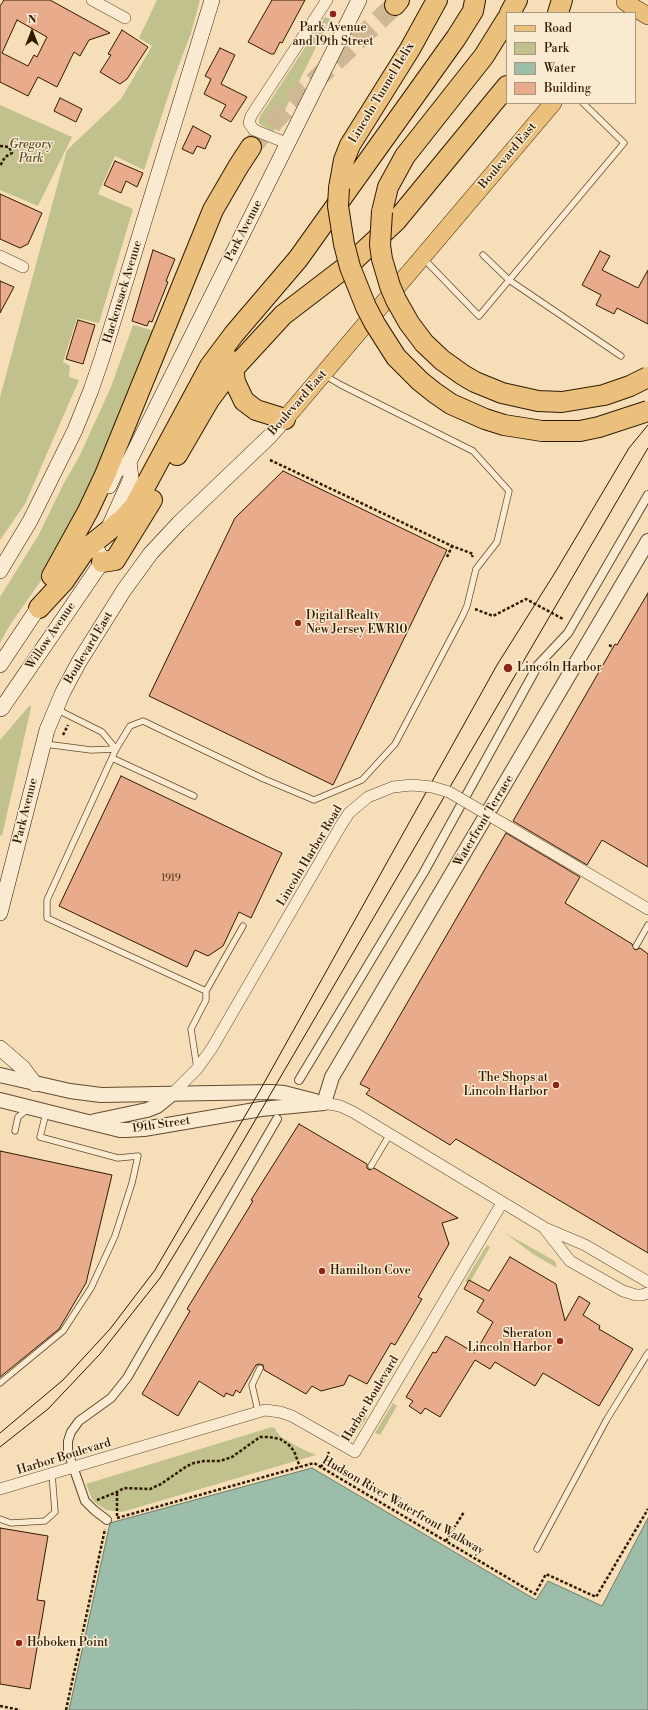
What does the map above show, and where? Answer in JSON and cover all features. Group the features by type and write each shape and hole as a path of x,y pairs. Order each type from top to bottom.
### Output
{"highway":[{"name":"Lincoln Tunnel Helix","path":"437,0 410,49 350,146 344,160 339,188 338,206 344,244 350,267 366,307 384,340 396,357 408,370 435,393 451,404 485,420 504,425 542,431 580,431 599,427 648,411"},
{"path":"39,608 64,581 83,553 123,519 134,507 200,383 230,339 298,259 456,38 473,11 475,0"},
{"path":"511,12 517,0"},
{"path":"558,12 562,0"},
{"path":"506,21 484,56 405,156 388,187 382,212 380,245 388,280 396,300 409,323 424,343 442,360 469,379 489,388 514,396 538,401 562,402 604,395 630,386 648,377"},
{"path":"102,562 115,560 205,407 233,370 283,315 351,262 396,222 506,87"},
{"path":"39,608 52,577 85,518 105,475 213,210 251,147"},
{"path":"230,339 235,382 244,401 256,410 285,419"}],"main road":[{"name":"Hackensack Avenue","path":"0,571 30,521 44,494 75,430 91,390 212,0"},
{"name":"Park Avenue","path":"39,608 74,554 116,471 129,462 289,144 359,0"},
{"path":"623,5 648,16"},
{"name":"Boulevard East","path":"55,709 88,646 139,569 179,523 269,437 285,419 551,104"},
{"name":"Park Avenue","path":"102,562 98,550 131,478 129,462"},
{"name":"Willow Avenue","path":"0,709 102,562"},
{"path":"0,665 39,608"},
{"name":"Park Avenue","path":"0,913 43,744 55,709"},
{"path":"0,1048 23,1068 35,1084"}],"street":[{"path":"92,0 125,18"},
{"path":"289,144 254,130 249,123 251,116 327,0"},
{"path":"0,256 24,267"},
{"path":"298,1080 424,872 538,665 568,632 648,495"},
{"name":"Waterfront Terrace","path":"324,1103 332,1077 648,541"},
{"name":"Lincoln Harbor Road","path":"172,1094 197,1069 212,1048 349,813 368,797 393,787 412,784 432,787 449,792 648,908"},
{"name":"19th Street","path":"0,1075 35,1084 100,1095 284,1093 324,1103 347,1109 502,1203"},
{"path":"91,1122 131,1115 147,1110 156,1106 172,1094"},
{"name":"19th Street","path":"0,1100 120,1130 144,1129 254,1110 324,1103"},
{"path":"107,1520 94,1510 88,1503 73,1468 68,1452 68,1441 71,1432 80,1422 111,1398 127,1378 277,1119"},
{"path":"502,1203 545,1228 585,1245 648,1282"},
{"name":"Harbor Boulevard","path":"0,1489 258,1411 273,1411 286,1414 355,1452 502,1203"},
{"path":"545,1228 570,1260 623,1291 636,1295 648,1293"}],"lane":[{"path":"422,257 479,316 624,143 584,104"},
{"path":"483,255 509,280 621,356"},
{"path":"206,991 47,918 47,900 116,749 130,726 143,721 251,773 314,800 362,780 395,744 467,606 476,569 497,542 509,491 473,451 341,385 323,374"},
{"path":"55,709 102,732 116,749"},
{"path":"43,744 90,750 116,749"},
{"path":"112,758 194,796"},
{"path":"636,946 648,925"},
{"path":"197,1069 191,1029 206,1000 206,991 243,926"},
{"path":"15,1131 18,1117 30,1108"},
{"path":"0,1383 63,1331 91,1288 115,1236 132,1183 138,1156 118,1158 40,1137 46,1112"},
{"path":"371,1166 390,1134"},
{"path":"536,1549 607,1419 648,1353"},
{"path":"258,1411 252,1385 260,1368"},
{"path":"0,1519 11,1523 45,1521 55,1512 52,1474"}],"path":[{"path":"0,146 9,147 12,152 5,157 0,166"},
{"path":"270,460 452,546 473,554 470,560"},
{"path":"447,557 452,546"},
{"path":"467,606 493,616 526,599 572,624"},
{"path":"609,645 613,647"},
{"path":"63,735 68,725"},
{"path":"88,1503 124,1488 150,1489 161,1484 187,1466 194,1463 204,1461 220,1461 232,1457 260,1437 280,1439 288,1444 294,1451 300,1467"},
{"path":"321,1468 329,1452"},
{"name":"Hudson River Waterfront Walkway","path":"107,1520 314,1464 535,1594 546,1574 596,1597 648,1509"},
{"path":"117,1492 117,1517"},
{"path":"446,1541 464,1512"},
{"path":"66,1710 107,1520"},
{"path":"0,1706 20,1710"}],"green space":[{"path":"157,0 200,0 191,33 174,78 144,170 115,156 98,194 133,209 99,323 77,318 63,362 70,366 69,377 79,380 25,504 0,540 0,397 67,150 121,99 152,46 139,38"},
{"path":"325,17 330,19 275,130 272,131 259,124 259,118"},
{"name":"Gregory Park","path":"0,105 72,137 38,206 0,190"},
{"path":"133,325 155,331 128,392 79,517 72,519 70,530 61,552 10,625 0,643 0,597 38,536 64,483 79,457 111,387"},
{"path":"30,705 31,708 2,836 0,835 0,740"},
{"path":"505,1233 555,1261 557,1268 533,1254"},
{"path":"487,1245 490,1247 469,1284 465,1281"},
{"path":"393,1403 397,1406 380,1435 375,1433"},
{"path":"367,1406 366,1419 358,1430 356,1425"},
{"path":"272,1427 276,1429 281,1437 316,1455 122,1512 106,1510 98,1505 92,1499 86,1484"}],"water":[{"path":"312,1468 536,1600 548,1581 602,1606 648,1518 648,1710 69,1710 110,1523"}],"building":[{"path":"4,0 50,0 110,33 89,40 80,56 74,52 57,87 38,77 28,96 0,82 0,6","holes":["17,20 47,37 37,57 34,55 28,66 2,53"]},
{"path":"272,0 305,0 282,43 280,42 274,54 271,54 248,42"},
{"path":"122,30 148,47 127,79 120,84 100,72 111,55 108,54"},
{"path":"220,48 235,55 221,84 247,97 231,122 220,116 226,105 204,94 211,79 205,76"},
{"path":"60,98 82,109 76,122 54,111"},
{"path":"193,126 211,136 205,149 197,146 193,154 182,149"},
{"path":"115,161 143,173 137,187 126,181 121,193 104,185"},
{"path":"0,194 42,213 28,244 20,248 0,239"},
{"path":"153,250 175,259 166,281 168,282 152,322 149,321 147,326 132,321"},
{"path":"600,251 610,256 602,270 638,288 648,270 648,324 617,308 614,314 596,305 601,295 582,285"},
{"path":"0,281 14,287 0,313"},
{"path":"78,320 95,325 83,364 66,359"},
{"name":"Digital Realty New Jersey EWR10","path":"283,471 447,550 333,785 149,696 235,518"},
{"path":"648,593 648,867 602,840 587,865 513,821 615,644 617,645"},
{"path":"121,776 282,853 251,918 239,912 223,946 208,956 195,950 187,967 59,906"},
{"name":"The Shops at Lincoln Harbor","path":"506,833 580,877 565,903 632,944 634,949 636,950 640,948 648,954 648,1253 456,1139 450,1145 366,1094 370,1089 360,1084"},
{"name":"Hamilton Cove","path":"299,1124 367,1164 367,1168 369,1170 374,1168 458,1218 442,1223 449,1244 418,1297 422,1299 395,1345 391,1343 367,1384 349,1375 344,1385 321,1391 312,1386 306,1394 264,1370 263,1365 259,1364 256,1365 240,1393 236,1390 233,1396 226,1393 224,1397 199,1381 178,1416 142,1394 190,1311 187,1309 253,1201 251,1200"},
{"path":"0,1151 112,1175 86,1283 59,1329 0,1377"},
{"name":"Sheraton Lincoln Harbor","path":"510,1257 556,1284 565,1321 579,1296 590,1303 583,1315 600,1326 599,1329 633,1349 599,1406 543,1373 535,1386 495,1362 490,1369 475,1360 440,1417 425,1408 421,1414 409,1406 413,1401 406,1397 433,1352 436,1353 446,1336 475,1353 493,1322 477,1312 484,1300 464,1289 469,1280 489,1291"},
{"name":"Hoboken Point","path":"0,1528 48,1536 37,1600 45,1601 30,1689 0,1684"}],"tunnel":[{"path":"251,147 287,107 395,5"}],"tram line":[{"path":"0,1433 63,1380 110,1329 155,1270 259,1092 497,665 556,571 629,448 648,425"},
{"path":"0,1447 48,1409 100,1354 160,1278 225,1172 648,448"}],"place":[{"name":"Park Avenue and 19th Street","path":"333,14"},
{"name":"Digital Realty New Jersey EWR10","path":"298,623"},
{"name":"Lincoln Harbor","path":"508,668"},
{"name":"The Shops at Lincoln Harbor","path":"556,1085"},
{"name":"Hamilton Cove","path":"322,1271"},
{"name":"Sheraton Lincoln Harbor","path":"560,1341"},
{"name":"Hoboken Point","path":"19,1643"}]}
